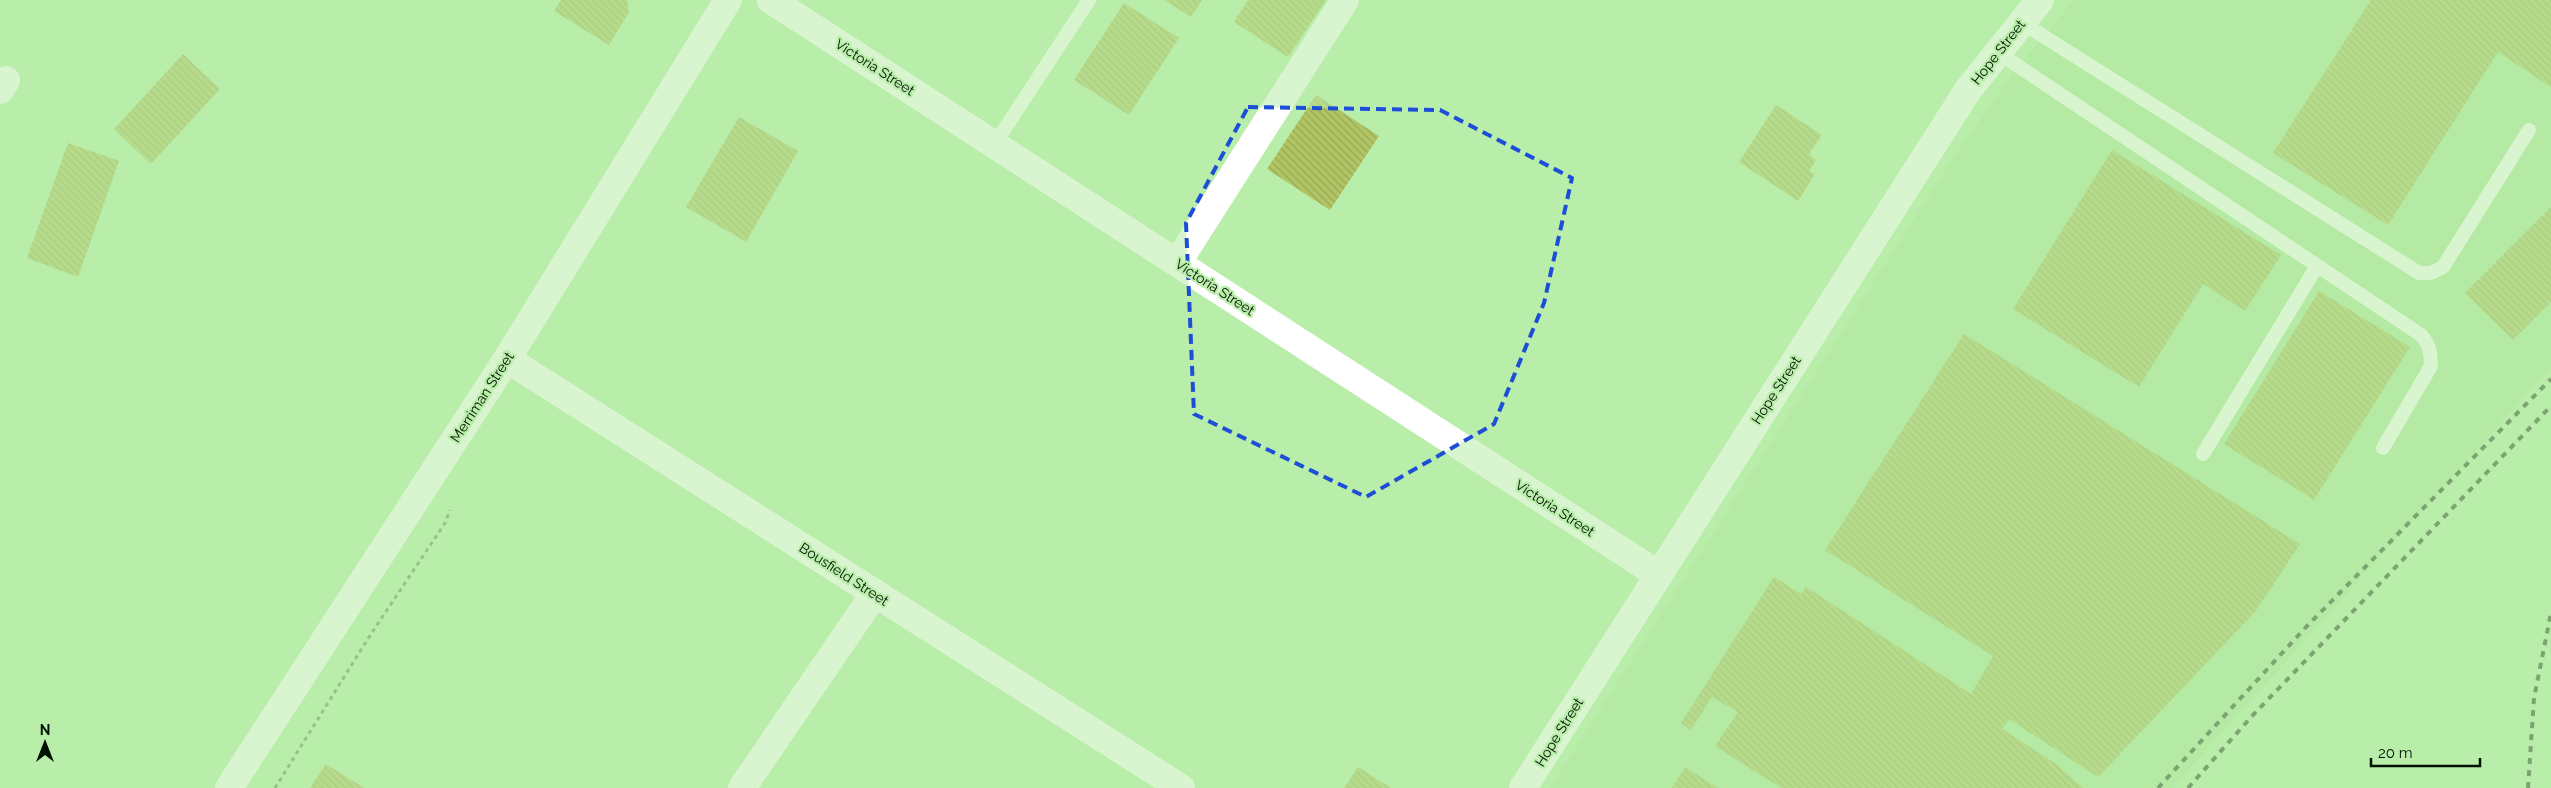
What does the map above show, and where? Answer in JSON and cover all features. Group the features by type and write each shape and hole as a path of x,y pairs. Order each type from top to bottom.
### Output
{"street":[{"name":"Merriman Street","path":"229,788 507,359 728,0"},
{"name":"Victoria Street","path":"771,0 1659,574"},
{"path":"1177,263 1345,0"},
{"name":"Hope Street","path":"1523,788 1968,90 2040,0"},
{"name":"Bousfield Street","path":"507,359 1180,788"},
{"path":"742,788 874,593"}],"lane":[{"path":"994,145 1089,0"},
{"path":"2021,22 2420,273 2431,273 2443,267 2529,130"},
{"path":"1997,52 2414,330 2428,342 2431,366 2383,448"},
{"path":"2204,454 2317,266"}],"highlighted area":[{"path":"1248,107 1440,110 1572,178 1544,303 1494,424 1366,497 1194,414 1186,223"}],"shaded area":[{"path":"2074,0 2551,0 2551,367 2172,788 1550,788 1952,160 2015,70"}],"building":[{"path":"561,0 627,0 629,12 609,45 554,11"},
{"path":"1164,0 1202,0 1191,17"},
{"path":"1248,0 1326,0 1288,57 1234,22"},
{"path":"2371,0 2551,0 2551,87 2498,52 2388,225 2273,153"},
{"path":"1124,3 1179,38 1129,115 1074,80"},
{"path":"183,54 220,89 151,164 114,129"},
{"path":"1316,95 1379,136 1330,210 1267,169"},
{"path":"1776,105 1822,135 1809,154 1816,160 1809,171 1815,174 1798,201 1739,162"},
{"path":"739,117 798,151 746,242 686,207"},
{"path":"68,143 119,161 78,277 27,258"},
{"path":"2112,150 2281,255 2245,311 2203,284 2139,387 2013,309"},
{"path":"2551,207 2551,302 2513,340 2465,293"},
{"path":"2319,291 2410,347 2314,500 2224,444"},
{"path":"1964,334 2300,544 2255,612 2098,777 2009,719 2002,729 2056,764 2083,788 1781,788 1715,746 1738,712 1712,697 1691,730 1681,723 1774,577 1801,594 1806,587 1971,694 1993,656 1825,550"},
{"path":"326,764 364,788 310,788"},
{"path":"1358,767 1391,788 1344,788"},
{"path":"1685,767 1718,788 1672,788"}],"railway":[{"path":"2158,788 2307,626 2551,379"},
{"path":"2188,788 2253,715 2551,406"},
{"path":"2528,788 2534,698 2551,613"}]}
